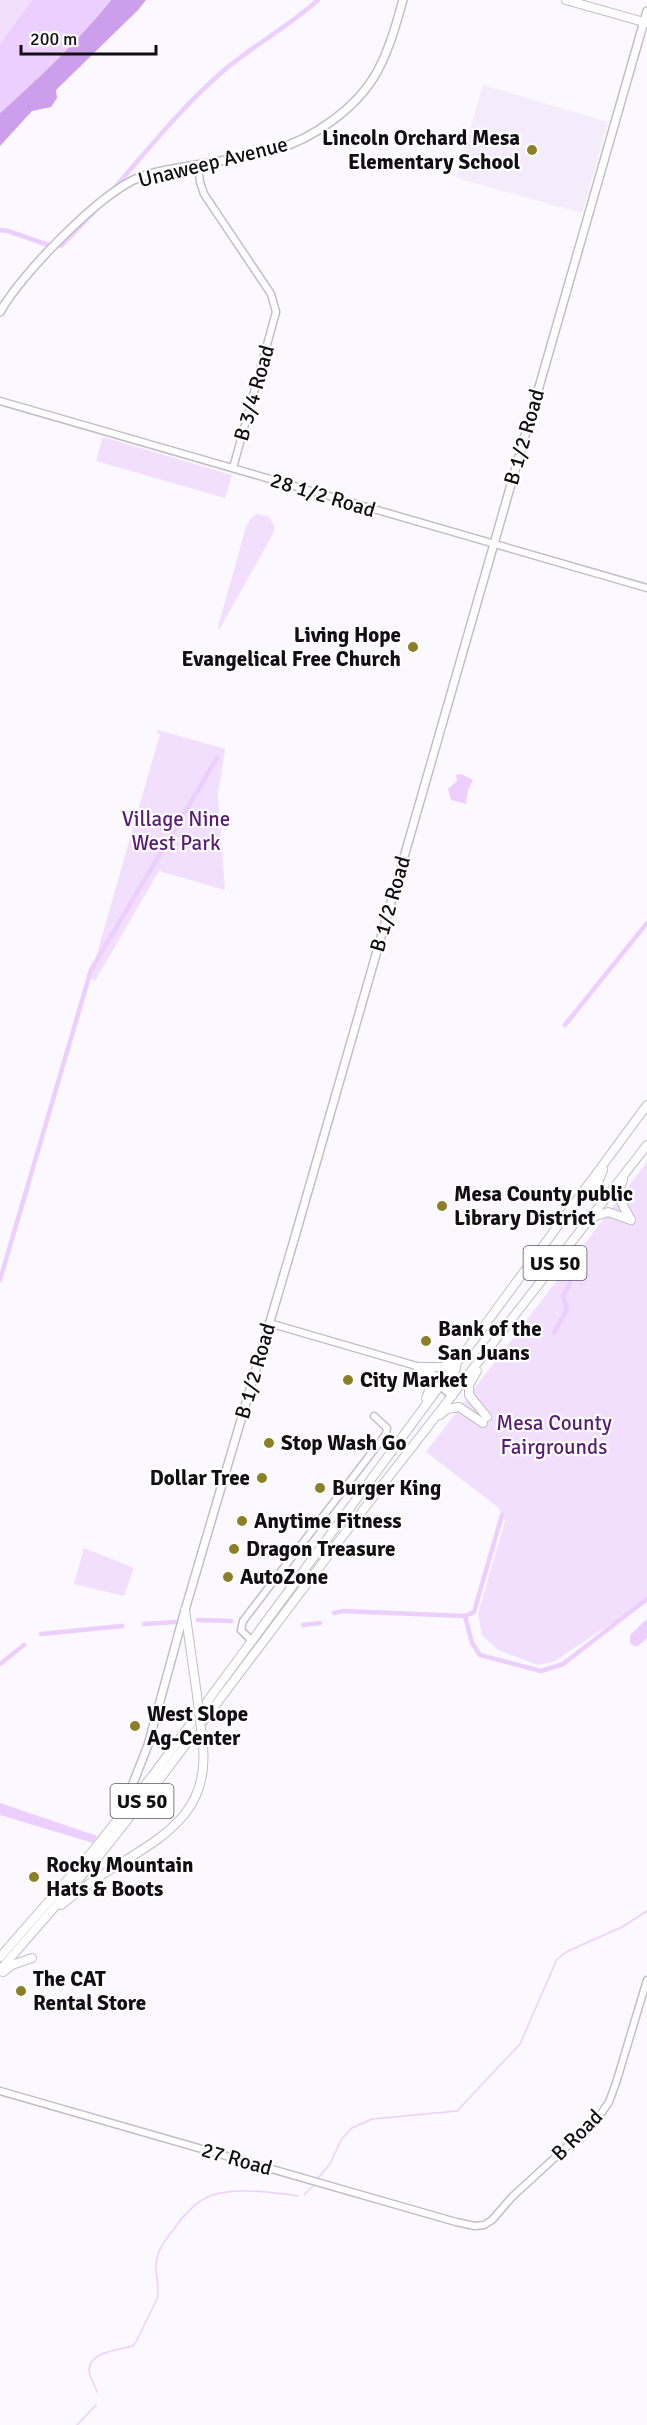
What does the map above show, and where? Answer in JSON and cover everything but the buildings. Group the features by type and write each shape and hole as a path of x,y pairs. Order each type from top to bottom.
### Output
{"main road":[{"name":"Unaweep Avenue","path":"0,312 21,283 81,219 117,190 139,178 168,169 275,150 317,131 334,120 376,74 392,36 403,0"},
{"path":"566,0 645,23"},
{"name":"B 1/2 Road","path":"128,1796 148,1745 647,11"},
{"name":"US 50","path":"0,1957 91,1853 153,1774 647,1105"},
{"name":"US 50","path":"0,1969 153,1789 453,1391 647,1145"},
{"path":"605,1199 597,1192 596,1186 613,1150"},
{"path":"590,1219 608,1212 631,1220 618,1193 627,1170"},
{"path":"387,1478 447,1409 462,1408 485,1420 469,1395 469,1385 515,1314"},
{"path":"417,1367 443,1367 459,1358"},
{"path":"453,1391 453,1375 459,1358"},
{"path":"384,1461 394,1441 429,1393 428,1379 417,1367"},
{"path":"56,1905 60,1906 96,1879 144,1850 182,1820 192,1806 201,1783 204,1752 185,1610"},
{"path":"261,1645 259,1638 268,1619"},
{"path":"250,1659 254,1644 252,1641"},
{"path":"91,1853 128,1796"},
{"path":"17,1951 19,1941 31,1921"},
{"path":"0,1969 6,1958 8,1947"},
{"path":"0,1975 12,1965 32,1958"}],"street":[{"name":"B 3/4 Road","path":"198,165 204,194 271,294 275,306 275,318 233,468"},
{"name":"28 1/2 Road","path":"0,401 647,588"},
{"path":"269,1323 417,1367 453,1391"},
{"path":"252,1641 240,1628 386,1434 387,1428 374,1416"},
{"name":"B Road","path":"475,2226 484,2225 492,2220 512,2197 586,2130 603,2110 616,2084 647,1980"},
{"name":"27 Road","path":"0,2091 475,2226"}],"shaded area":[{"path":"32,0 111,0 58,59 0,113 0,44"},
{"path":"111,0 146,0 56,90 57,98 51,107 32,111 0,146 0,113 58,59"},
{"name":"Lincoln Orchard Mesa Elementary School","path":"483,85 608,122 582,213 456,178"},
{"path":"461,774 473,780 468,790 466,804 451,800 448,789 457,781 456,775"},
{"path":"647,1619 647,1638 638,1646 634,1646 630,1643 630,1635"},
{"path":"0,1803 97,1836 93,1843 0,1815"}],"green space":[{"path":"0,0 32,0 0,44"},
{"path":"103,437 232,475 225,498 96,461"},
{"path":"257,514 268,516 274,525 274,532 219,630 246,527 250,519"},
{"name":"Village Nine West Park","path":"158,730 225,749 218,795 225,890 159,871 95,981 90,978 160,734 157,733"},
{"name":"Mesa County Fairgrounds","path":"647,1162 647,1600 553,1662 538,1665 498,1650 482,1635 478,1614 505,1521 499,1508 426,1452"},
{"path":"84,1548 134,1568 124,1596 74,1584"}],"waterway":[{"path":"112,191 165,129 207,85 318,0"},
{"path":"0,230 54,247 62,245 95,211"},
{"path":"0,1280 91,970 217,758"},
{"path":"565,1025 647,923"},
{"path":"554,1333 567,1309 563,1296 570,1282"},
{"path":"334,1613 343,1611 465,1616 474,1612 502,1515"},
{"path":"465,1616 472,1643 480,1655 541,1671 563,1664 647,1599"},
{"path":"198,1620 231,1621"},
{"path":"144,1624 175,1622"},
{"path":"303,1625 320,1623"},
{"path":"41,1634 122,1626"},
{"path":"0,1664 24,1645"},
{"path":"318,2178 330,2164 341,2140 352,2128 372,2119 457,2111 520,2044 557,1959 568,1951 622,1927 647,1911"},
{"path":"304,2195 314,2185"},
{"path":"97,2392 89,2372 91,2364 100,2355 133,2346 136,2342 157,2299 156,2260 159,2251 189,2210 205,2198 219,2193 241,2191 298,2196"},
{"path":"77,2425 96,2405"}],"place":[{"name":"Lincoln Orchard Mesa Elementary School","path":"532,150"},
{"name":"Living Hope Evangelical Free Church","path":"413,647"},
{"name":"Mesa County public Library District","path":"442,1206"},
{"name":"Bank of the San Juans","path":"426,1341"},
{"name":"City Market","path":"348,1380"},
{"name":"Stop Wash Go","path":"269,1443"},
{"name":"Dollar Tree","path":"262,1478"},
{"name":"Burger King","path":"320,1488"},
{"name":"Anytime Fitness","path":"242,1521"},
{"name":"Dragon Treasure","path":"234,1549"},
{"name":"AutoZone","path":"228,1577"},
{"name":"West Slope Ag-Center","path":"135,1726"},
{"name":"Rocky Mountain Hats & Boots","path":"34,1877"},
{"name":"The CAT Rental Store","path":"21,1991"}]}
